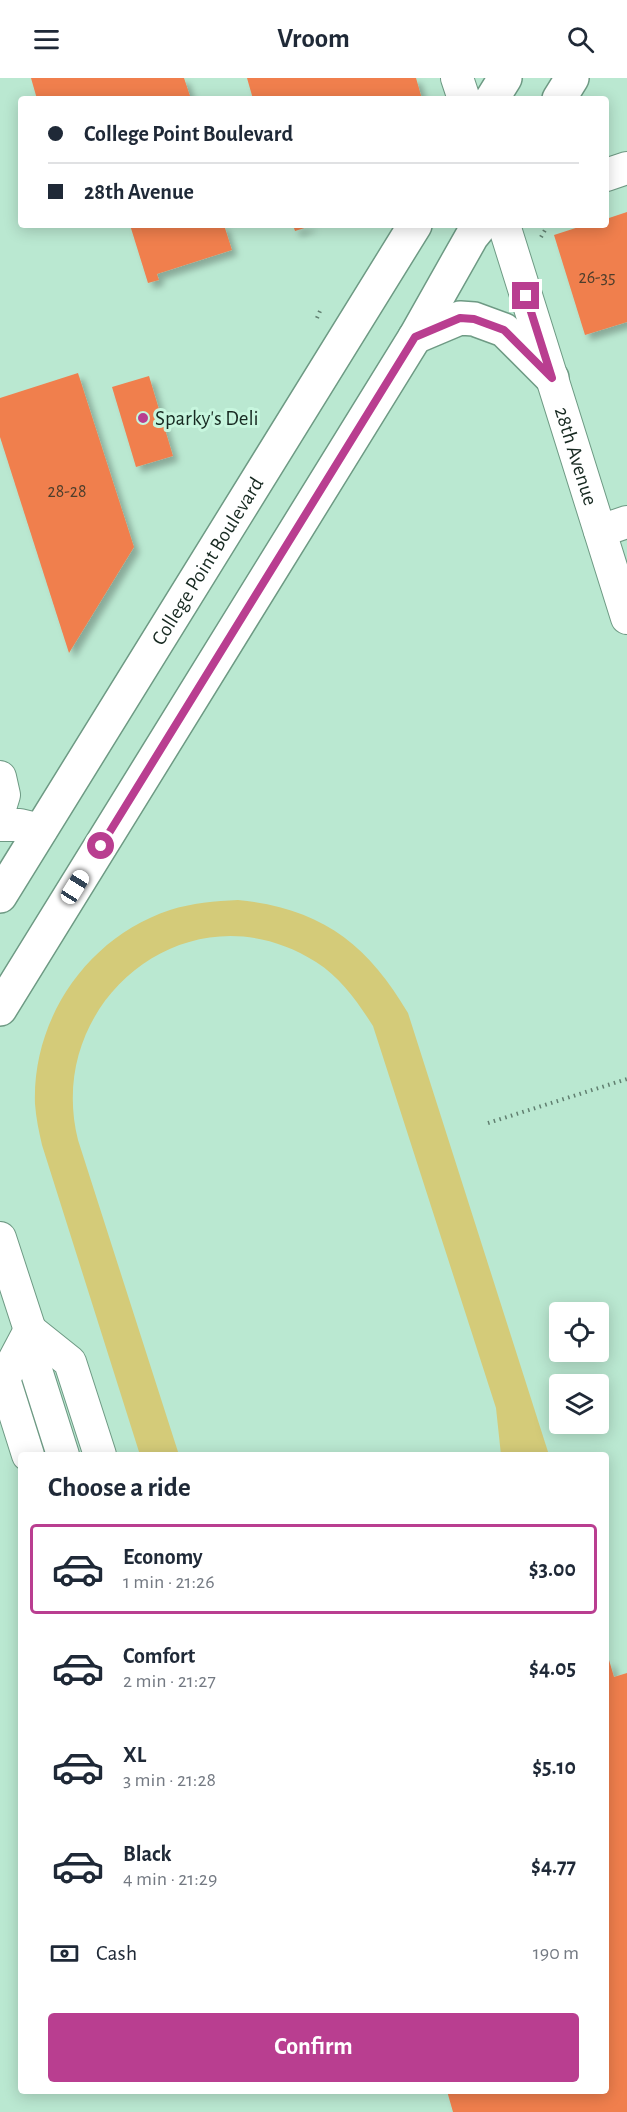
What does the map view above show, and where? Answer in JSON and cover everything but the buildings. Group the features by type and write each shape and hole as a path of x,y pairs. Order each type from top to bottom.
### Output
{"main road":[{"path":"494,96 505,78"},
{"path":"561,96 572,78"},
{"name":"College Point Boulevard","path":"0,896 413,228"},
{"path":"0,1009 415,337 479,228"},
{"path":"415,337 460,318 474,319 504,330 552,378"}],"street":[{"path":"457,78 463,96"},
{"path":"609,174 627,168"},
{"name":"28th Avenue","path":"505,228 552,378 613,527 627,618"},
{"path":"0,777 4,795 0,808"},
{"path":"0,825 20,825 41,830"},
{"path":"0,1238 30,1330 36,1370 62,1452"},
{"path":"27,1452 4,1379 30,1330"},
{"path":"30,1330 19,1374 44,1452"},
{"path":"30,1330 54,1367 79,1452"},
{"path":"30,1330 70,1362 99,1452"}],"path":[{"path":"541,237 546,228"},
{"path":"317,318 320,311"},
{"path":"488,1123 627,1079"}],"shaded area":[{"path":"238,900 267,904 317,921 338,933 376,967 408,1013 548,1452 501,1452 496,1408 373,1026 348,991 316,962 268,941 221,936 177,946 137,969 105,1001 83,1042 73,1089 78,1140 178,1452 139,1452 42,1145 35,1104 37,1072 43,1041 55,1012 71,985 90,961 114,940 141,923 170,910 204,903"}],"place":[{"name":"Sparky's Deli","path":"143,418"}],"route":[{"path":"101,846 415,337 460,318 474,319 504,330 552,378 526,296"}]}
